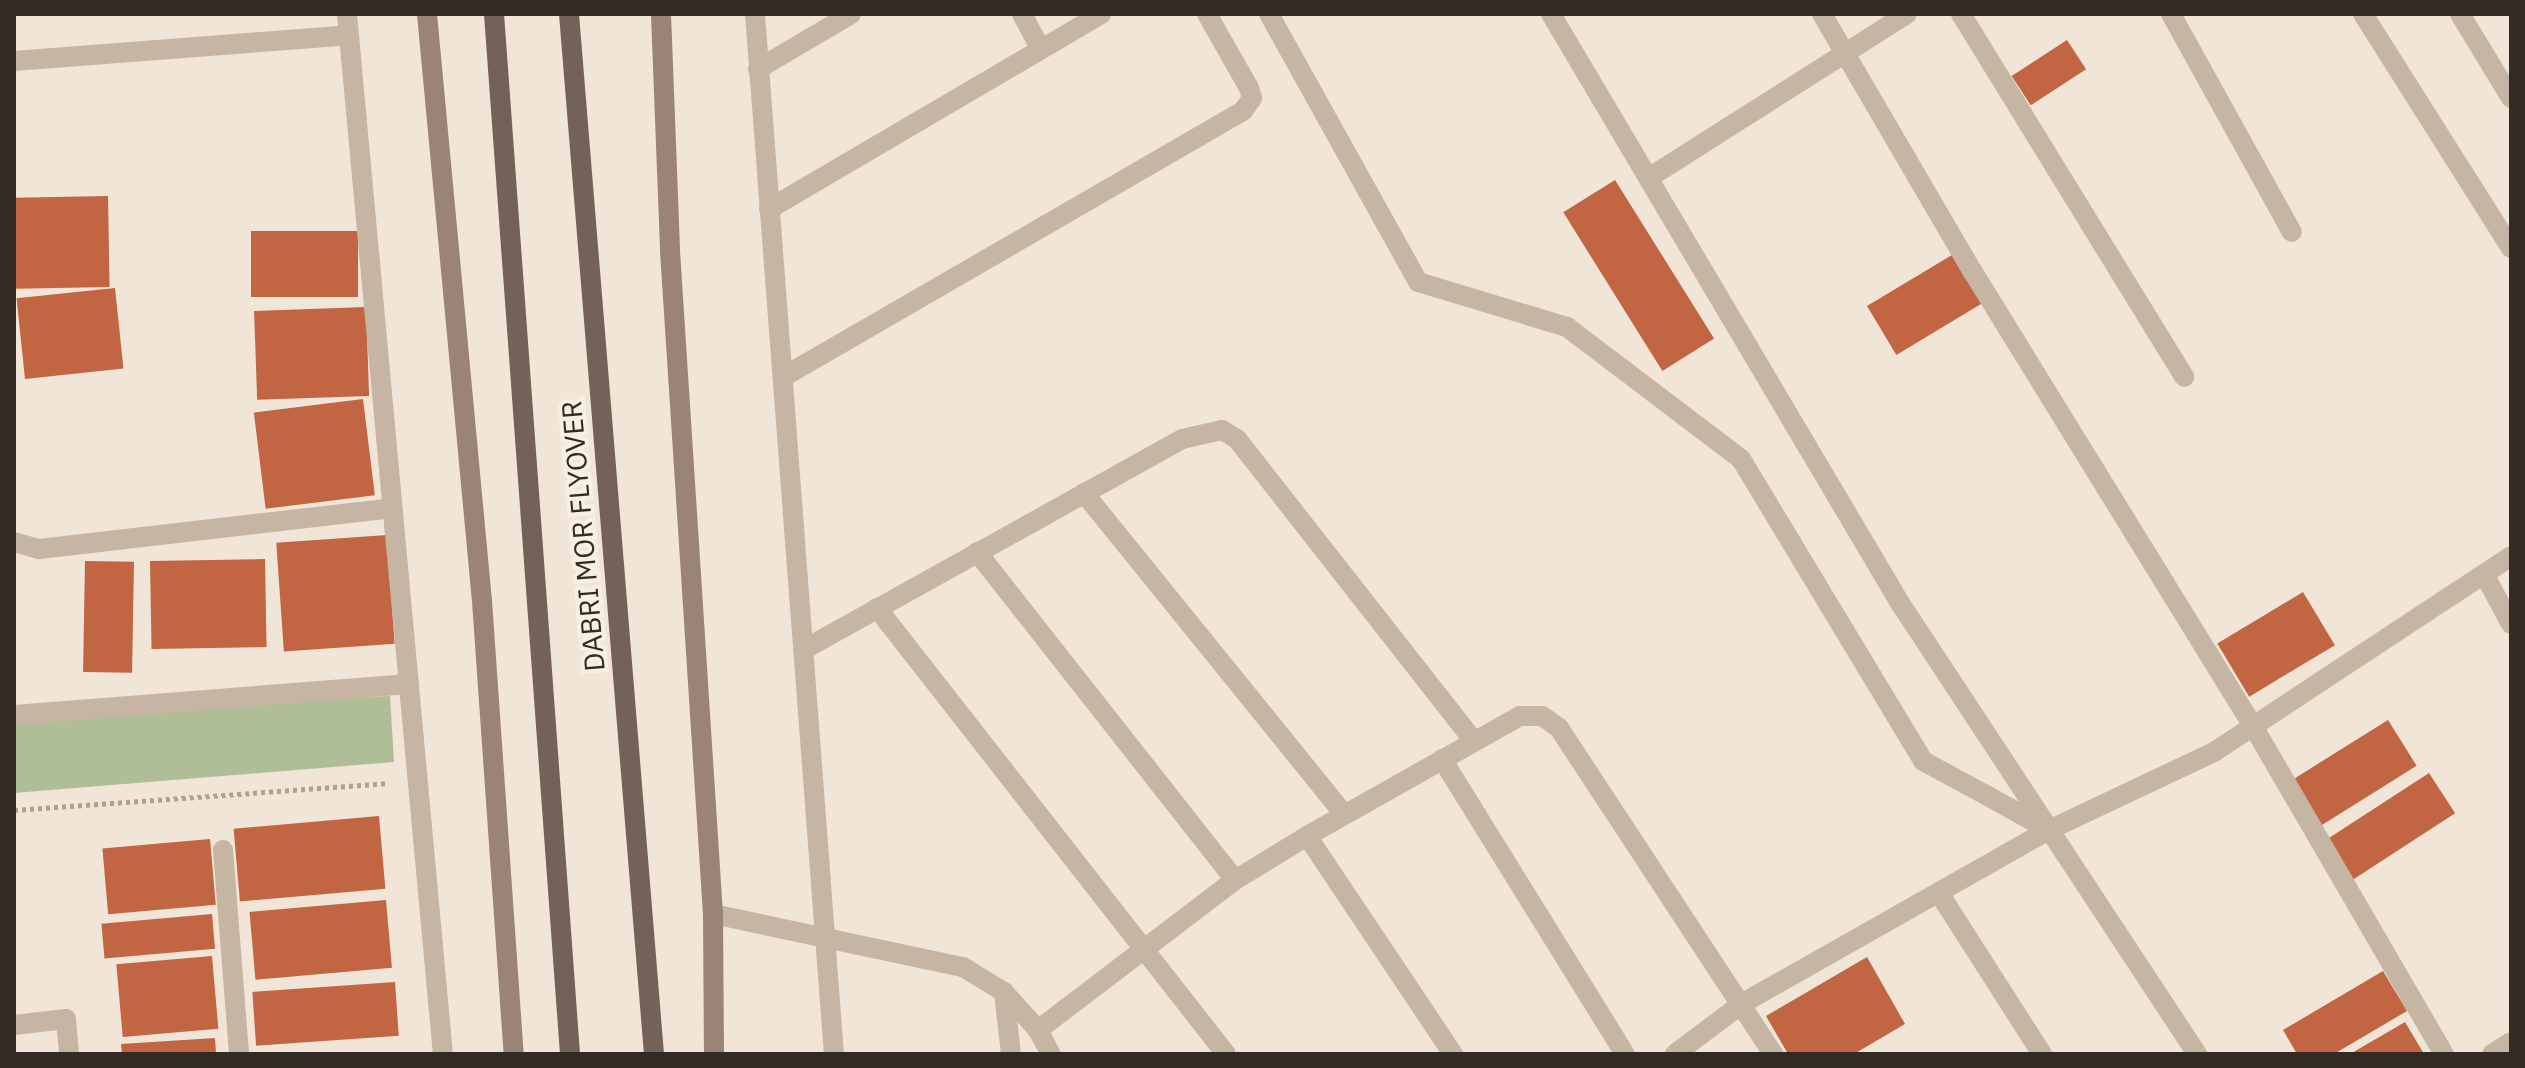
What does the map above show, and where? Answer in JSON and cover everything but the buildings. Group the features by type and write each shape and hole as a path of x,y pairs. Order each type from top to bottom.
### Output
{"main road":[{"path":"427,14 482,601 514,1054"},
{"name":"DABRI MOR FLYOVER","path":"494,14 570,1054"},
{"name":"DABRI MOR FLYOVER","path":"569,14 654,1054"},
{"path":"661,14 670,251 713,914 714,1054"}],"street":[{"path":"755,14 834,1054"},
{"path":"758,69 851,14"},
{"path":"1022,14 1041,49"},
{"path":"769,209 1101,14"},
{"path":"783,377 1243,111 1252,98 1249,88 1207,14"},
{"path":"1269,14 1418,282 1567,327 1741,459 1923,761 2049,830"},
{"path":"1551,14 1650,177 1785,416 2049,830 2197,1054"},
{"path":"1822,14 1973,272 2253,726 2444,1054"},
{"path":"1650,177 1907,14"},
{"path":"1961,14 2184,377"},
{"path":"2171,14 2292,232"},
{"path":"2363,14 2511,248"},
{"path":"2460,14 2511,98"},
{"path":"14,61 348,24 443,1054"},
{"path":"803,650 1182,439 1222,430 1237,439 1474,741"},
{"path":"1084,493 1344,814"},
{"path":"14,542 39,549 393,508"},
{"path":"977,552 1235,880"},
{"path":"1675,1054 1743,1003 2049,830 2214,752 2511,556"},
{"path":"2484,574 2511,624"},
{"path":"877,608 1226,1054"},
{"path":"14,715 409,684"},
{"path":"1038,1030 1235,880 1344,814 1520,716 1542,716 1559,728 1743,1003 1773,1054"},
{"path":"1442,759 1625,1054"},
{"path":"1307,836 1453,1054"},
{"path":"223,850 239,1054"},
{"path":"1939,893 2042,1054"},
{"path":"713,914 963,967 1004,992 1038,1030 1051,1054"},
{"path":"1004,992 1011,1054"},
{"path":"14,1025 66,1019 69,1054"},
{"path":"2492,1054 2511,1042"}],"path":[{"path":"14,810 418,781"}],"green space":[{"path":"390,696 394,762 14,793 14,714"}]}
